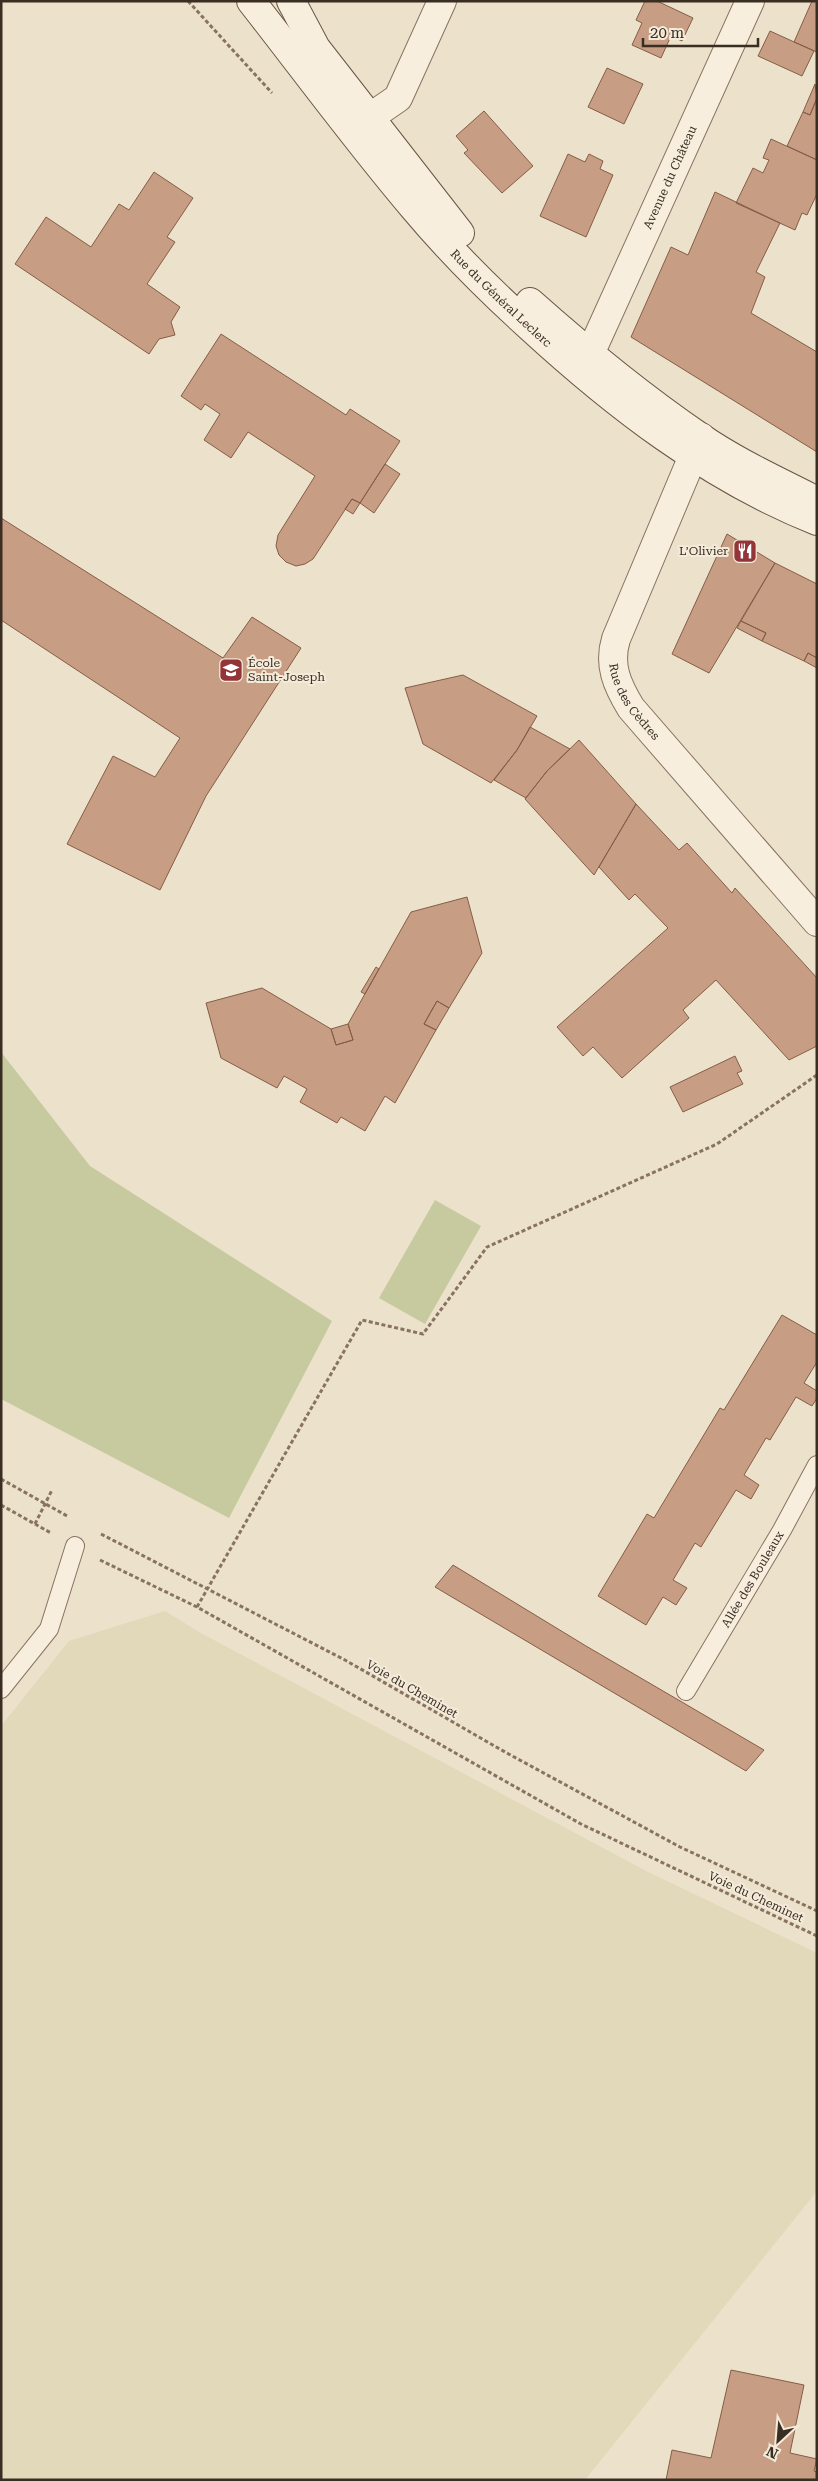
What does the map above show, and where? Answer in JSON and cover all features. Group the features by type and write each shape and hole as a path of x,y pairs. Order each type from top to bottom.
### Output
{"street":[{"name":"Rue du Général Leclerc","path":"251,1 486,261 585,364 697,447 792,512 817,521"},
{"name":"Rue du Général Leclerc","path":"291,1 316,48 361,124"},
{"path":"361,124 398,98 442,1"},
{"name":"Avenue du Château","path":"585,364 750,1"},
{"name":"Rue du Général Leclerc","path":"697,447 737,460 817,501"},
{"name":"Rue des Cèdres","path":"697,447 616,639 612,652 612,667 620,690 631,708 817,922"}],"lane":[{"name":"Allée des Bouleaux","path":"686,1691 782,1530 817,1465"},
{"path":"1,1689 49,1629 75,1546"}],"path":[{"path":"188,1 272,93"},
{"path":"197,1607 362,1320 424,1334 487,1247 717,1144 817,1075"},
{"path":"1,1479 71,1518"},
{"path":"35,1524 52,1490"},
{"name":"Voie du Cheminet","path":"1,1505 75,1546 197,1607 581,1824 817,1936"},
{"name":"Voie du Cheminet","path":"97,1532 345,1660 505,1752 680,1847 817,1911"}],"shaded area":[{"path":"165,1611 199,1632 648,1872 817,1953 817,2191 585,2480 1,2480 1,1726 69,1641"}],"green space":[{"path":"1,1052 90,1166 332,1321 229,1518 1,1399"},
{"path":"435,1200 481,1226 425,1324 379,1298"}],"building":[{"path":"645,1 657,1 693,18 682,41 671,36 661,58 632,45 642,23 636,20"},
{"path":"812,1 817,1 817,52 794,42"},
{"path":"770,31 814,51 802,76 758,56"},
{"path":"607,68 643,84 624,124 588,107"},
{"path":"815,84 817,98 810,115 803,112"},
{"path":"817,98 817,160 787,146 803,112 810,115"},
{"path":"484,111 533,166 502,193 464,153 468,150 456,136"},
{"path":"771,139 817,160 817,194 807,215 802,213 795,230 736,203 753,168 763,173 769,160 763,158"},
{"path":"568,154 585,162 589,154 603,161 600,169 613,175 586,237 540,216"},
{"path":"154,172 193,198 167,237 175,242 147,284 180,307 171,322 175,335 159,339 149,354 15,264 46,217 91,247 119,204 129,210"},
{"path":"715,192 780,223 756,272 765,277 751,313 817,352 817,452 631,337 671,247 688,255"},
{"path":"221,334 346,415 350,409 400,441 360,503 352,499 313,559 305,564 296,566 286,562 279,555 276,546 278,535 315,476 248,432 231,458 204,440 220,414 205,404 201,410 181,396"},
{"path":"385,464 400,474 374,513 360,503"},
{"path":"352,499 360,503 353,514 345,509"},
{"path":"1,518 223,658 252,617 301,648 206,796 160,890 67,844 113,756 155,777 180,738 1,620"},
{"path":"727,534 775,563 709,673 672,654"},
{"path":"775,563 817,584 817,658 808,653 804,661 762,641 766,633 741,621"},
{"path":"741,621 766,633 762,641 737,628"},
{"path":"808,653 817,658 817,668 804,661"},
{"path":"463,675 537,716 517,750 491,783 423,744 405,688"},
{"path":"530,727 570,749 547,771 526,798 494,780 517,750"},
{"path":"579,740 636,804 594,875 525,799 547,771"},
{"path":"636,804 679,850 687,843 732,893 735,888 817,978 817,1046 789,1060 716,980 683,1010 689,1018 622,1078 593,1047 583,1056 557,1027 668,928 635,894 629,900 599,867"},
{"path":"467,897 482,953 449,1008 437,1001 424,1024 436,1030 395,1103 385,1096 365,1131 341,1117 337,1123 300,1102 307,1089 284,1076 277,1088 221,1058 206,1003 262,988 331,1029 336,1045 353,1040 348,1024 411,912"},
{"path":"376,967 379,969 365,994 361,992"},
{"path":"437,1001 449,1008 436,1030 424,1024"},
{"path":"348,1024 353,1040 336,1045 331,1029"},
{"path":"735,1056 742,1071 737,1073 743,1084 683,1112 670,1087"},
{"path":"782,1315 817,1335 817,1362 804,1383 817,1391 817,1398 812,1406 796,1397 770,1440 766,1438 744,1475 759,1485 751,1499 736,1490 701,1547 695,1543 673,1580 687,1588 676,1605 663,1597 646,1625 598,1596 647,1514 654,1518 720,1408 724,1410"},
{"path":"453,1565 586,1646 764,1750 746,1771 435,1587"},
{"path":"731,2370 804,2385 790,2453 817,2459 814,2471 817,2472 817,2480 666,2480 672,2450 711,2458"}],"place":[{"name":"L’Olivier","path":"745,551"},
{"name":"École Saint-Joseph","path":"231,670"}]}
